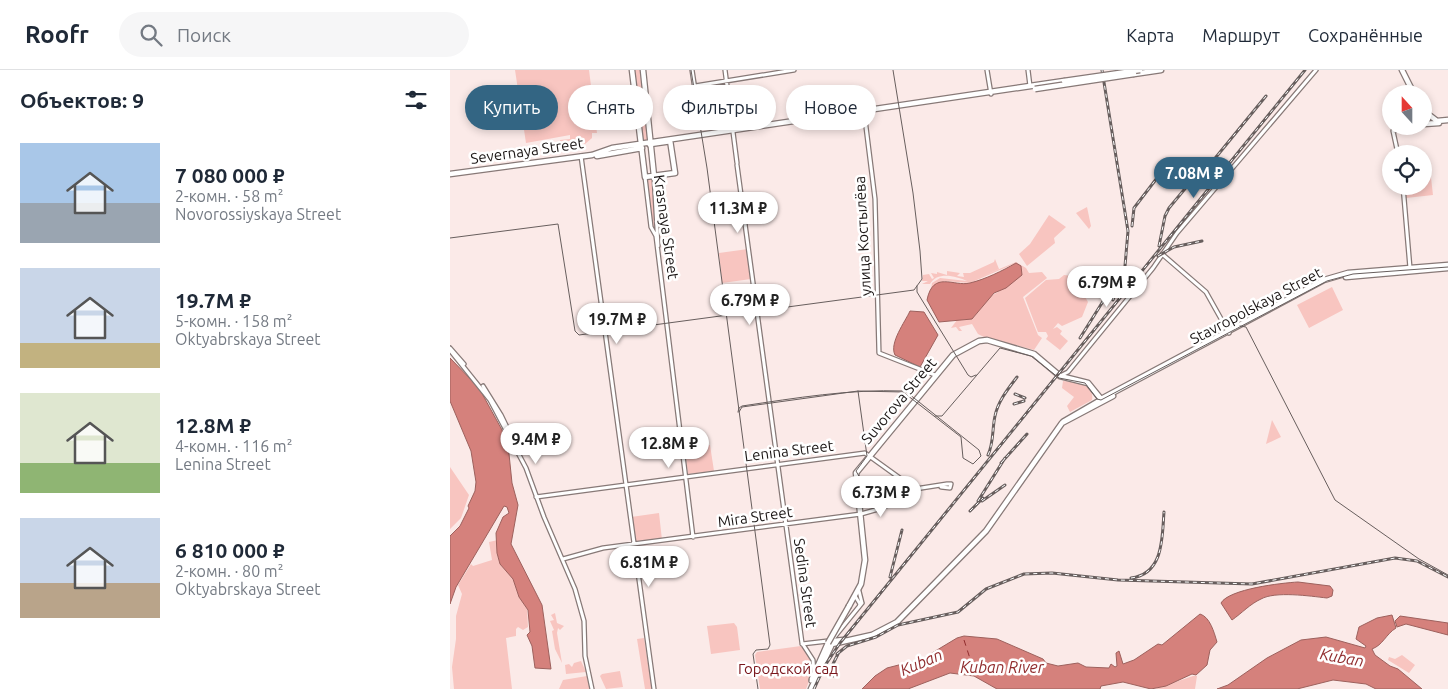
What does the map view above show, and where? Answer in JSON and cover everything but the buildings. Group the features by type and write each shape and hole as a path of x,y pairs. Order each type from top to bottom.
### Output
{"main road":[{"name":"Krasnaya Street","path":"632,70 652,227 658,251 694,537"},
{"name":"Krasnaya Street","path":"643,70 654,176 659,257 686,475"},
{"path":"692,70 695,85"},
{"path":"725,70 727,85"},
{"path":"701,85 794,70"},
{"path":"987,70 990,93"},
{"path":"1028,70 1033,87"},
{"name":"Severnaya Street","path":"1033,87 1140,70"},
{"name":"Severnaya Street","path":"876,110 1158,70"},
{"path":"1163,254 1316,70"},
{"path":"1046,364 1061,375 1066,375 1227,174 1316,70"},
{"path":"1402,70 1410,85"},
{"path":"1432,118 1439,122 1448,121"},
{"path":"1432,123 1448,121"},
{"name":"Severnaya Street","path":"581,157 597,156 651,144 786,123"},
{"name":"улица Костылёва","path":"866,130 875,199 878,352 924,372"},
{"path":"734,131 778,463"},
{"path":"645,177 675,173 670,141"},
{"name":"Severnaya Street","path":"450,175 581,157 598,154 612,148 642,146"},
{"path":"1248,150 1249,156"},
{"path":"581,157 654,689"},
{"path":"1405,195 1410,268"},
{"path":"1163,254 1206,292 1229,332"},
{"name":"Stavropolskaya Street","path":"828,641 872,636 897,622 985,532 1062,424 1088,408 1331,277 1355,272 1448,266"},
{"name":"Stavropolskaya Street","path":"840,640 874,633 896,621 986,529 1062,421 1099,398 1334,279 1448,266"},
{"name":"Suvorova Street","path":"810,689 811,681 832,635 850,607 858,601 865,560 857,475 871,455 955,354 982,340 1032,353 1046,364"},
{"path":"450,349 485,392 527,466 541,508 575,589 584,618 584,651 592,689"},
{"path":"1046,364 1060,376 1086,381 1091,385 1099,398"},
{"path":"924,372 932,376 937,375"},
{"path":"924,372 933,380"},
{"name":"Stavropolskaya Street","path":"1088,408 1099,398"},
{"name":"Lenina Street","path":"537,496 778,463 865,453 871,455"},
{"name":"Mira Street","path":"563,559 586,552 860,514 882,508 910,492 947,486 915,489 871,455"},
{"name":"Sedina Street","path":"778,463 802,644 813,660 814,670 811,681"},
{"name":"Suvorova Street","path":"858,601 867,558 860,514"},
{"path":"802,644 828,641 840,631 858,610 859,591"},
{"path":"810,689 831,645 840,640 838,637 840,631"},
{"path":"802,644 828,641"},
{"path":"811,644 808,650 814,661 818,662 821,658"},
{"name":"Suvorova Street","path":"810,689 821,658"}],"green space":[{"path":"515,70 589,70 591,85 568,85 568,130 597,130 597,133 592,133 592,138 585,144 560,148 560,140 570,139 570,135 526,143 524,130 558,130 558,85 517,85"},
{"path":"634,70 642,70 643,85 635,85"},
{"path":"641,130 648,130 649,142 642,143"},
{"path":"653,177 656,228 653,227 647,178"},
{"path":"1432,186 1433,195 1406,198 1406,195 1432,195"},
{"path":"1087,207 1091,226 1089,229 1076,213"},
{"path":"1049,215 1066,227 1054,238 1055,243 1027,266 1019,254 1030,244"},
{"path":"748,249 751,279 722,283 719,253"},
{"path":"995,259 999,269 971,281 1016,262 1026,268 1029,273 1042,272 1047,278 1023,297 1038,335 1042,338 1034,350 984,337 978,334 972,324 959,327 962,331 959,331 956,327 951,328 957,320 974,317 991,296 998,292 1016,263 970,283 944,281 931,289 932,283 940,278 967,281 942,276 937,277 930,284 922,284 928,281 922,281 923,275 929,274 932,279 934,278 931,273 937,274 937,272 947,275 947,271 960,273 957,276 964,277 963,273 970,273 994,262"},
{"path":"1064,275 1073,276 1076,280 1082,279 1079,286 1088,302 1082,317 1062,326 1058,323 1053,329 1057,327 1062,331 1060,334 1068,341 1060,350 1046,339 1048,336 1046,332 1038,332 1025,298 1046,280 1059,279"},
{"path":"1332,287 1343,310 1309,328 1297,305"},
{"path":"1063,381 1083,384 1090,390 1092,400 1070,412 1067,406 1074,397 1062,388"},
{"path":"1272,420 1281,437 1266,444"},
{"path":"710,445 714,471 688,474 685,449"},
{"path":"450,467 469,495 461,518 450,529"},
{"path":"659,513 662,540 634,543 631,517"},
{"path":"498,540 497,554 500,564 513,579 519,597 527,607 528,627 523,630 518,627 516,629 516,636 506,638 512,689 454,689 452,667 456,639 456,616 462,594 458,585 471,564 473,566 492,560 489,542"},
{"path":"555,613 557,623 564,626 560,630 558,628 557,633 562,663 555,649 552,631 554,630 550,621 554,620 551,615"},
{"path":"734,623 737,627 740,650 711,654 707,626"},
{"path":"644,638 652,689 645,689 637,639"},
{"name":"Городской сад","path":"801,646 811,661 810,677 806,689 760,689 755,655 757,652"},
{"path":"1402,655 1415,665 1409,673 1388,660 1389,657 1395,659"},
{"path":"581,661 586,672 566,674 565,665 569,664 572,667 574,663"},
{"path":"620,671 623,687 606,689 600,676"},
{"path":"587,676 590,689 559,689 563,680"},
{"path":"1197,676 1195,689 1155,689"}],"water":[{"path":"1016,263 1021,266 1022,275 1006,288 994,293 972,319 939,322 927,300 934,285 939,282 970,283 994,275"},
{"path":"910,311 924,312 938,335 920,367 895,355 894,350 898,333"},
{"path":"450,358 479,388 502,430 509,454 512,483 518,505 511,544 542,605 551,669 535,668 532,646 527,635 530,632 528,610 519,597 513,579 500,564 497,553 496,533 503,517 509,513 507,507 504,506 456,587 450,604 450,536 460,526 469,508 476,482 471,451 450,401"},
{"path":"1298,582 1330,586 1333,590 1332,596 1327,598 1275,595 1253,603 1232,620 1221,603 1226,598 1244,590"},
{"name":"Kuban River","path":"1200,614 1209,622 1217,642 1210,650 1207,665 1196,675 1192,674 1166,686 1151,689 1123,682 1101,686 1100,689 997,689 974,676 950,673 908,689 862,689 875,676 887,668 922,659 957,638 964,636 997,639 1043,659 1046,663 1058,666 1078,663 1086,667 1109,668 1111,664 1115,667 1117,666 1116,653 1119,651 1123,664 1134,660 1158,644 1162,645"},
{"name":"Kuban","path":"1392,615 1396,628 1379,645 1372,649 1375,655 1390,666 1398,669 1422,689 1376,689 1366,684 1333,680 1297,689 1217,689 1228,685 1267,658 1301,640 1326,637 1365,648 1366,646 1356,639 1359,627 1377,618"},
{"path":"1400,616 1448,623 1448,635 1406,624 1397,627 1395,621"}],"ferry route":[{"path":"964,640 975,674"}],"tram line":[{"path":"691,70 707,168 770,645 768,649 756,650 753,654 758,689"},
{"path":"450,238 558,224 575,331 579,335 914,290 922,279 920,251 913,193 893,70"},
{"path":"935,416 942,416 1000,348 1031,356 1059,378 1085,383 1097,399 1101,400 1327,281 1353,274 1448,267"},
{"path":"917,286 917,292 968,375 971,377 976,375"},
{"path":"1240,326 1246,327 1335,500 1419,559 1448,575"},
{"path":"858,391 867,456 856,471 860,478"},
{"path":"738,412 742,406 802,397 843,393 863,391 904,391 979,450 981,456 973,464 963,458 961,437 903,392 858,391 742,407 739,412"}],"railway":[{"path":"1102,70 1128,231 1125,266 1113,300"},
{"path":"814,689 824,667 840,643 1305,70"},
{"path":"1159,246 1165,216 1169,208 1198,173 1212,162 1266,96"},
{"path":"1132,226 1134,208 1157,178"},
{"path":"1158,256 1174,247 1202,241"},
{"path":"1080,338 1112,287"},
{"path":"988,455 998,405 1017,377"},
{"path":"1015,394 1025,398"},
{"path":"1014,404 1024,401"},
{"path":"1001,463 1027,434"},
{"path":"978,501 1005,458"},
{"path":"982,501 1005,485"},
{"path":"970,511 983,498"},
{"path":"1131,578 1142,575 1150,570 1155,562 1161,543 1164,512"},
{"path":"890,577 902,530"},
{"path":"837,654 847,646 876,637 898,625 958,612 986,589 1024,574 1052,573 1118,580 1252,584 1395,558 1417,561 1448,577"},
{"path":"833,676 833,664 838,654"}]}
